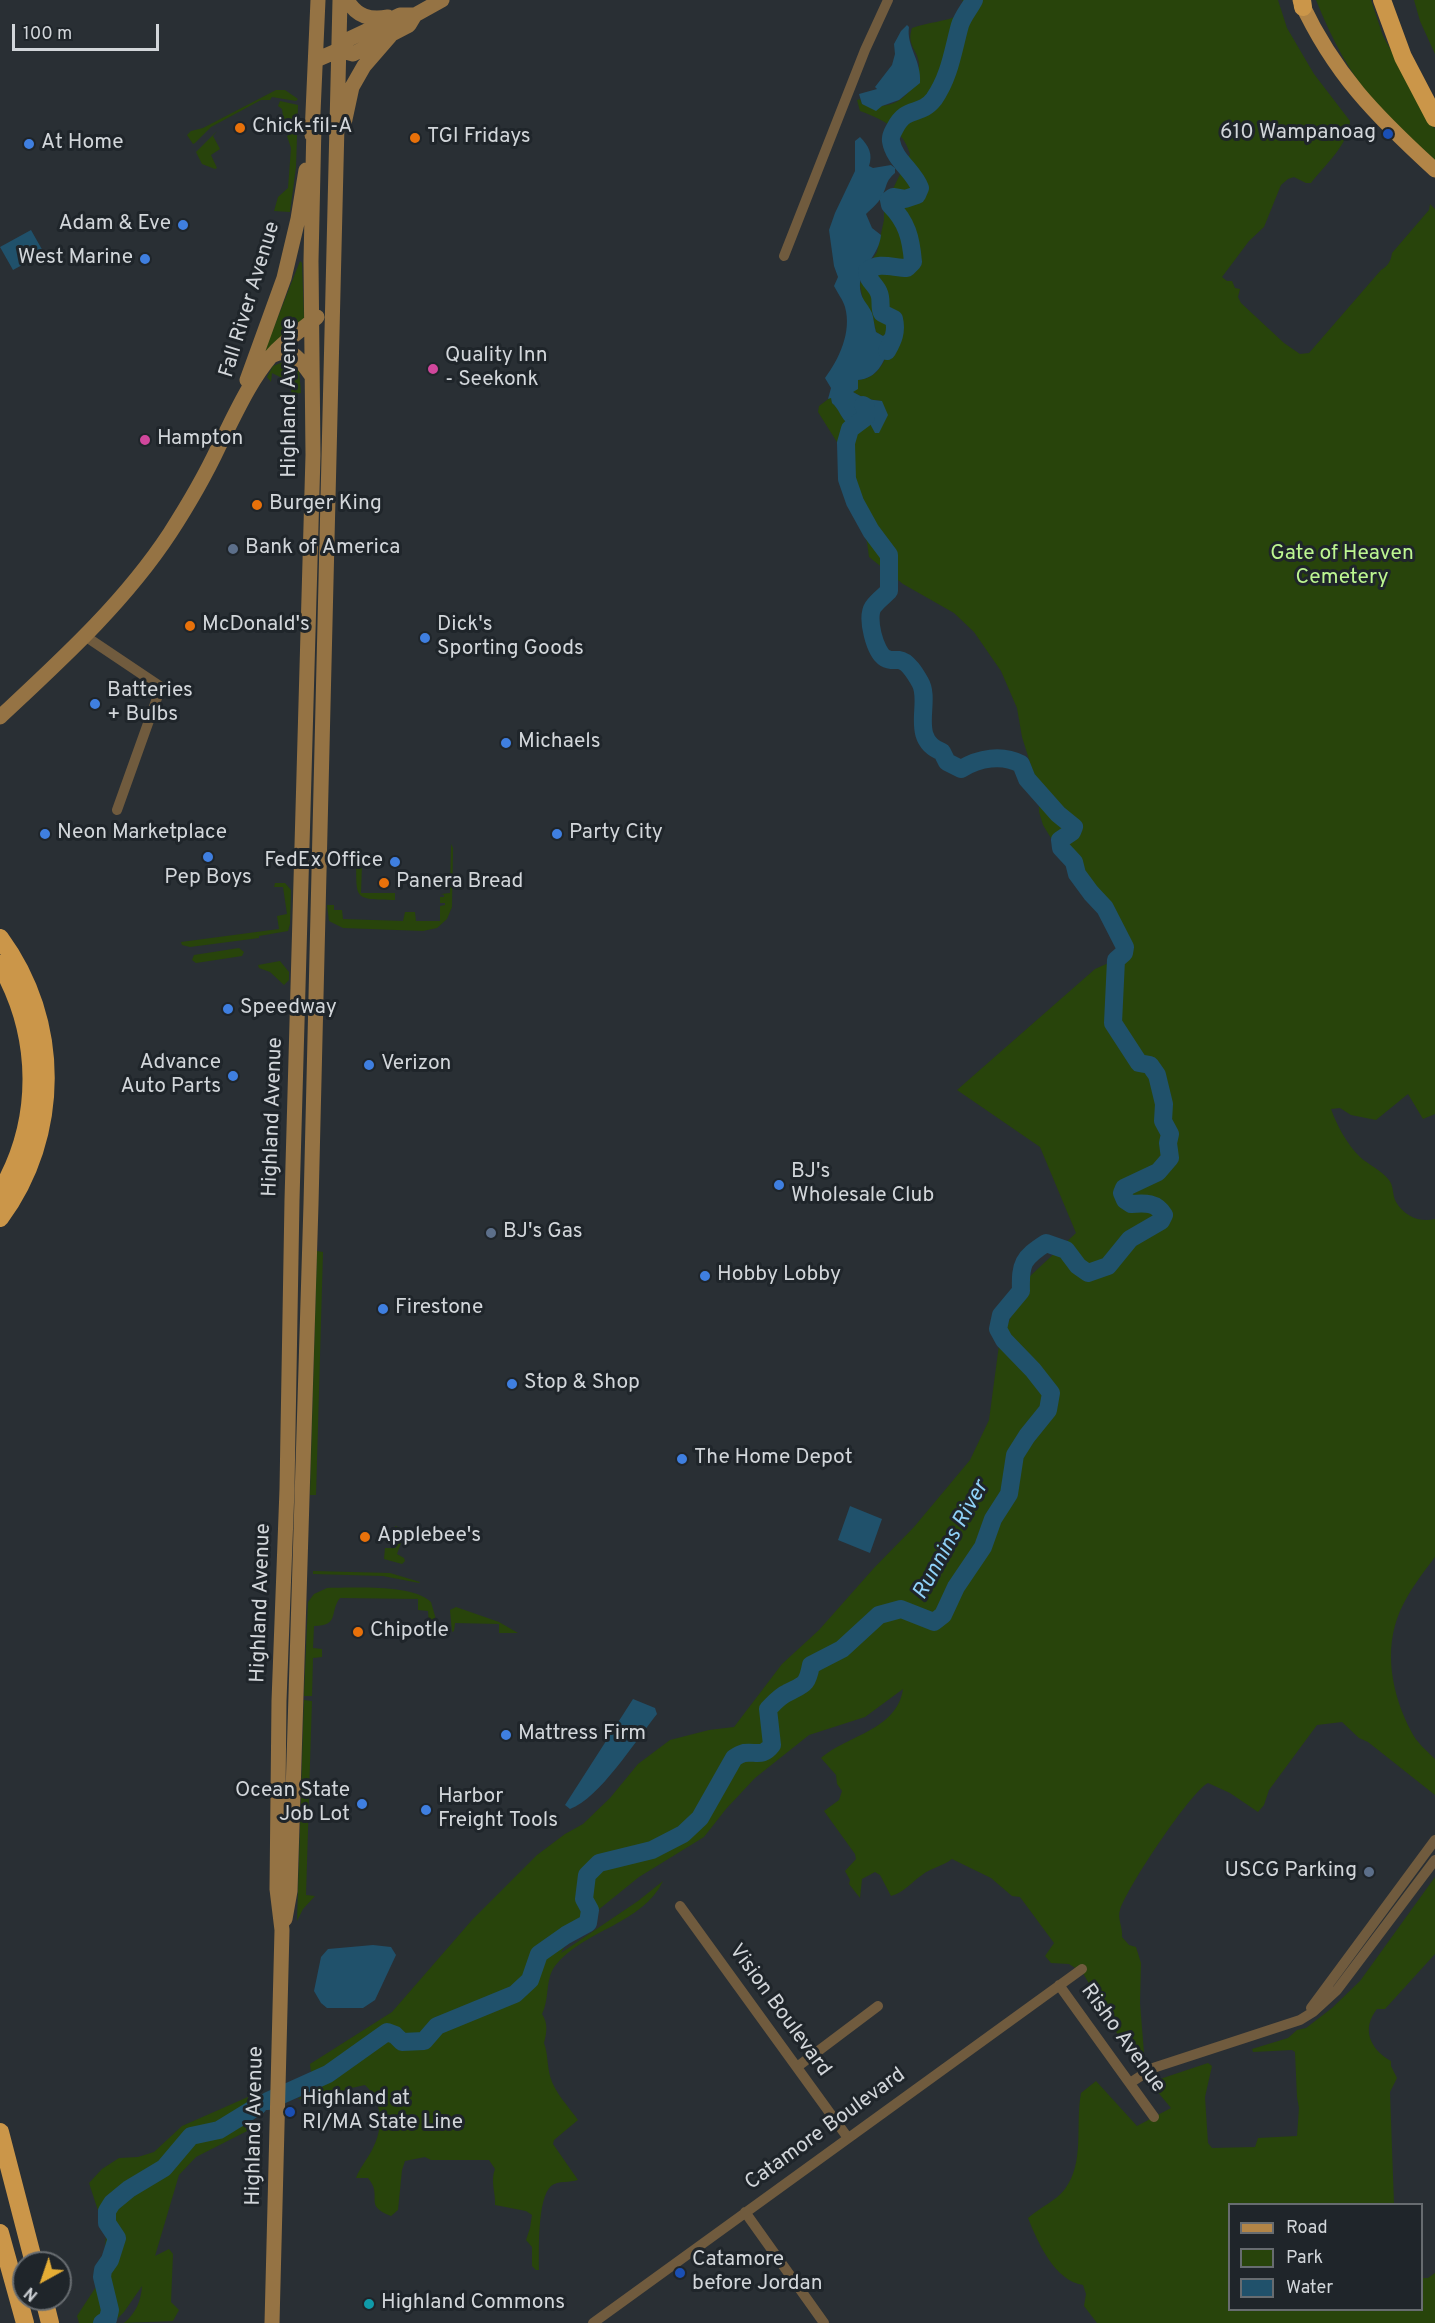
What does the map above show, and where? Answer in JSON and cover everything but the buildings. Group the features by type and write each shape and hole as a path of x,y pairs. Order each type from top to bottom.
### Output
{"highway":[{"path":"1382,0 1403,57 1435,118"},
{"path":"0,938 20,969 35,1007 45,1048 46,1076 43,1117 34,1153 20,1186 0,1218"},
{"path":"0,964 22,1012 28,1037 32,1076 31,1102 24,1137 13,1169 0,1193"},
{"path":"0,2132 31,2251"},
{"path":"0,2233 25,2323"}],"main road":[{"name":"Fall River Avenue","path":"243,398 249,374 284,278 298,219 314,124 318,0"},
{"path":"337,165 340,0"},
{"path":"347,0 361,16 372,20 408,15"},
{"path":"316,60 339,50 349,39 442,0"},
{"path":"1302,2 1329,54 1361,99 1435,170"},
{"path":"339,50 353,54 390,36 409,26 408,15"},
{"path":"337,165 352,87 364,66 390,36"},
{"name":"Highland Avenue","path":"273,2323 282,1930 277,1889 279,1701 287,1489 292,1200 313,455 311,261 314,124"},
{"name":"Highland Avenue","path":"282,1930 290,1891 301,1580 337,165"},
{"name":"Fall River Avenue","path":"0,717 86,636 142,574 171,532 207,472 243,398 271,356 291,336 312,320 332,298"},
{"path":"271,356 280,351 289,352 300,360 311,375"}],"street":[{"path":"784,256 865,50 888,0"},
{"path":"86,636 161,687 117,810"},
{"path":"1306,2016 1435,1840"},
{"path":"1130,2083 1153,2068 1300,2020 1306,2016 1337,1990 1435,1860"},
{"name":"Vision Boulevard","path":"680,1906 848,2138"},
{"name":"Catamore Boulevard","path":"593,2323 1082,1969"},
{"name":"Risho Avenue","path":"1059,1985 1154,2116"},
{"path":"797,2067 878,2006"},
{"path":"745,2212 824,2323"}],"green space":[{"name":"Gate of Heaven Cemetery","path":"962,0 1278,0 1287,28 1314,74 1350,121 1349,130 1341,146 1311,183 1294,177 1281,185 1264,227 1249,241 1222,277 1227,281 1232,281 1235,288 1240,289 1238,297 1241,303 1284,343 1300,354 1309,353 1387,265 1392,253 1429,210 1430,204 1435,209 1435,1114 1423,1119 1408,1094 1376,1120 1351,1115 1340,1108 1331,1109 1336,1122 1355,1152 1389,1180 1399,1207 1408,1215 1418,1219 1435,1219 1435,1557 1400,1611 1392,1641 1391,1657 1395,1687 1404,1717 1416,1739 1435,1759 1435,1795 1368,1742 1359,1738 1342,1722 1317,1725 1269,1790 1264,1805 1258,1812 1230,1793 1208,1783 1200,1790 1174,1821 1146,1863 1119,1913 1122,1937 1129,1945 1136,1947 1141,1963 1140,2003 1144,2053 1136,2067 1083,1973 1069,1964 1051,1963 1045,1956 1054,1943 1020,1897 1012,1896 991,1878 952,1859 891,1896 880,1875 875,1872 862,1879 860,1898 849,1884 850,1880 845,1871 856,1859 855,1854 824,1811 839,1800 842,1791 837,1784 836,1775 821,1758 882,1723 899,1703 903,1689 865,1717 809,1735 755,1778 704,1837 639,1877 592,1915 569,1938 561,1953 638,1901 663,1881 654,1896 642,1907 567,1954 555,1966 550,1977 542,2014 546,2024 544,2043 549,2072 555,2088 578,2120 554,2140 553,2144 578,2180 554,2184 546,2193 541,2214 539,2270 536,2270 532,2266 532,2247 526,2240 532,2215 526,2211 495,2205 493,2178 495,2169 489,2160 431,2160 425,2157 405,2161 398,2210 391,2216 377,2208 374,2190 368,2178 356,2178 376,2142 380,2116 375,2099 365,2085 347,2089 314,2105 313,2099 298,2099 313,2088 310,2064 392,2012 472,1920 537,1855 583,1824 610,1798 638,1764 670,1740 709,1730 734,1727 782,1664 819,1630 914,1527 970,1460 989,1420 999,1345 1027,1279 1076,1233 1040,1147 957,1090 1095,969 1122,957 1116,939 1115,918 1110,902 1066,863 1043,825 1039,812 1039,791 1022,737 1017,708 1001,671 974,632 954,613 903,584 869,557 867,542 861,528 852,466 818,412 819,406 831,397 832,403 839,409 842,417 854,423 870,422 875,432 882,401 866,399 853,392 858,380 867,378 879,369 886,355 890,338 890,330 883,336 876,332 873,318 864,305 860,285 862,276 877,252 884,220 884,207 910,154 897,132 877,118 860,111 857,100 860,99 862,104 881,106 903,98 913,86 918,72 918,59 910,39 912,28 960,15 964,3"},
{"path":"1316,0 1371,0 1383,36 1435,129 1435,160 1386,116 1360,84 1336,43"},
{"path":"1414,0 1435,0 1435,54 1420,21"},
{"path":"276,90 285,90 298,99 296,101 272,97 270,100 261,100 211,127 193,144 187,135 191,131 203,128"},
{"path":"280,101 298,105 296,167 290,212 274,211 278,197 288,188 291,148 287,136 292,133 289,130 285,131 282,109 278,106"},
{"path":"217,131 213,136 220,149 211,155 217,168 215,169 202,164 196,152"},
{"path":"300,261 302,263 304,319 266,352 265,350"},
{"path":"290,362 299,370 301,393 291,394 292,383 272,373 271,382 267,377 273,366"},
{"path":"451,844 453,848 452,907 447,919 437,928 423,931 343,928 329,921 327,905 334,905 334,910 342,910 343,919 403,921 405,912 415,912 416,921 440,921 440,906 445,905 445,903 440,903 440,897 444,897 441,894 450,893"},
{"path":"356,858 362,864 361,893 395,893 395,900 371,899 360,894 356,882"},
{"path":"275,883 285,883 291,890 288,931 259,936 259,938 190,947 182,945 181,942 279,929 277,916 287,914 283,887 274,887"},
{"path":"239,948 244,952 242,956 196,963 192,960 194,955"},
{"path":"280,961 289,972 289,980 284,985 258,965"},
{"path":"317,1251 323,1252 316,1495 310,1495"},
{"path":"395,1526 414,1533 405,1532 397,1554 404,1558 405,1561 402,1564 384,1559 385,1548 396,1548"},
{"path":"313,1571 390,1573 420,1582 383,1576 313,1574"},
{"path":"327,1588 382,1588 410,1592 431,1602 437,1623 429,1624 428,1611 418,1610 418,1599 340,1598 331,1621 314,1626 313,1648 322,1649 322,1657 313,1658 312,1696 304,1696 308,1602 314,1594"},
{"path":"456,1607 499,1622 518,1633 499,1633 499,1624 455,1623 452,1632 450,1610"},
{"path":"304,1700 312,1701 309,1794 301,1793"},
{"path":"301,1798 309,1798 306,1895 315,1896 303,1909 297,1921"},
{"path":"1435,1877 1435,1954 1385,2009 1377,2009 1369,2024 1373,2045 1391,2061 1397,2078 1390,2092 1394,2203 1228,2203 1228,2311 1423,2311 1423,2278 1428,2278 1435,2273 1435,2323 1097,2323 1084,2306 1086,2294 1083,2285 1073,2282 1056,2269 1042,2249 1028,2218 1061,2193 1071,2178 1077,2155 1081,2093 1096,2081 1137,2126 1171,2108 1151,2084 1208,2063 1212,2066 1205,2097 1208,2143 1212,2148 1255,2147 1258,2138 1297,2136 1299,2108 1295,2052 1292,2050 1253,2052 1252,2049 1288,2038 1297,2030 1306,2028 1332,2008 1360,1981"},
{"path":"248,2097 253,2128 196,2157 179,2175 155,2256 169,2249 173,2254 171,2302 179,2310 173,2321 124,2323 137,2306 142,2286 124,2312 113,2323 79,2323 77,2316 103,2276 106,2235 89,2183 102,2169 119,2158 138,2157 154,2152 182,2126"}],"water":[{"path":"907,25 919,68 920,83 899,100 882,106 876,111 862,104 859,94 877,89 875,87 892,65 895,54 894,44"},
{"path":"860,137 869,150 871,158 869,166 873,168 891,165 895,168 895,173 888,181 882,197 866,214 872,228 881,235 877,249 861,277 860,288 862,297 872,313 876,332 883,336 890,330 897,329 900,336 898,344 890,346 879,369 865,379 858,380 858,389 853,392 866,399 882,401 888,415 879,433 875,433 869,422 846,422 832,403 831,398 828,399 831,388 825,378 843,345 847,326 845,307 834,286 838,277 834,266 829,230 855,171 855,141"},
{"path":"31,230 44,253 13,270 0,247"},
{"path":"850,1506 882,1519 870,1553 838,1540"},
{"path":"633,1699 655,1708 657,1714 605,1781 593,1794 570,1809 565,1805"},
{"path":"373,1945 391,1947 396,1955 375,2000 363,2008 327,2008 314,1991 321,1957 328,1949"}],"waterway":[{"name":"Runnins River","path":"887,351 894,336 894,319 882,313 879,293 868,277 867,271 876,266 907,268 913,262 907,231 889,200 893,197 905,199 917,195 920,188 896,154 891,136 904,116 924,108 934,99 944,81 960,25 974,0"},
{"name":"Runnins River","path":"268,2101 328,2074 387,2032 395,2035 402,2042 424,2041 437,2026 515,1994 530,1980 539,1954 588,1923 590,1910 584,1899 587,1875 599,1863 652,1850 683,1834 700,1818 734,1758 744,1753 762,1753 772,1745 768,1709 782,1696 804,1684 811,1665 842,1649 879,1615 901,1609 934,1622 943,1615 956,1587 983,1547 993,1519 1009,1494 1015,1455 1048,1410 1051,1393 1004,1340 998,1329 1001,1315 1021,1291 1024,1262 1046,1243 1066,1250 1078,1266 1088,1273 1108,1266 1130,1239 1161,1221 1164,1215 1154,1206 1131,1204 1125,1200 1122,1193 1124,1188 1158,1172 1170,1158 1168,1143 1170,1134 1163,1121 1164,1104 1157,1075 1150,1065 1139,1063 1113,1023 1116,960 1124,953 1125,947 1105,908 1077,874 1074,862 1061,848 1060,840 1072,832 1074,827 1058,814 1027,779 1021,764 998,758 975,762 961,769 947,762 942,752 932,746 926,738 923,729 923,690 918,679 906,663 890,660 881,655 875,642 871,626 871,612 889,591 889,555 871,531 855,502 847,479 846,443 850,429 866,417 866,407 863,405"},
{"name":"Runnins River","path":"102,2323 108,2319 110,2310 102,2277 103,2270 110,2260 117,2238 107,2223 107,2211 112,2203 129,2189 164,2168 191,2136 219,2130 258,2106"}],"place":[{"name":"Chick-fil-A","path":"240,128"},
{"name":"610 Wampanoag","path":"1388,134"},
{"name":"TGI Fridays","path":"415,138"},
{"name":"At Home","path":"29,144"},
{"name":"Adam & Eve","path":"183,225"},
{"name":"West Marine","path":"145,259"},
{"name":"Quality Inn - Seekonk","path":"433,369"},
{"name":"Hampton","path":"145,440"},
{"name":"Burger King","path":"257,505"},
{"name":"Bank of America","path":"233,549"},
{"name":"McDonald's","path":"190,626"},
{"name":"Dick's Sporting Goods","path":"425,638"},
{"name":"Batteries + Bulbs","path":"95,704"},
{"name":"Michaels","path":"506,743"},
{"name":"Neon Marketplace","path":"45,834"},
{"name":"Party City","path":"557,834"},
{"name":"Pep Boys","path":"208,857"},
{"name":"FedEx Office","path":"395,862"},
{"name":"Panera Bread","path":"384,883"},
{"name":"Speedway","path":"228,1009"},
{"name":"Verizon","path":"369,1065"},
{"name":"Advance Auto Parts","path":"233,1076"},
{"name":"BJ's Wholesale Club","path":"779,1185"},
{"name":"BJ's Gas","path":"491,1233"},
{"name":"Hobby Lobby","path":"705,1276"},
{"name":"Firestone","path":"383,1309"},
{"name":"Stop & Shop","path":"512,1384"},
{"name":"The Home Depot","path":"682,1459"},
{"name":"Applebee's","path":"365,1537"},
{"name":"Chipotle","path":"358,1632"},
{"name":"Mattress Firm","path":"506,1735"},
{"name":"Ocean State Job Lot","path":"362,1804"},
{"name":"Harbor Freight Tools","path":"426,1810"},
{"name":"USCG Parking","path":"1369,1872"},
{"name":"Highland at RI/MA State Line","path":"290,2112"},
{"name":"Catamore before Jordan","path":"680,2273"},
{"name":"Highland Commons","path":"369,2304"}]}
